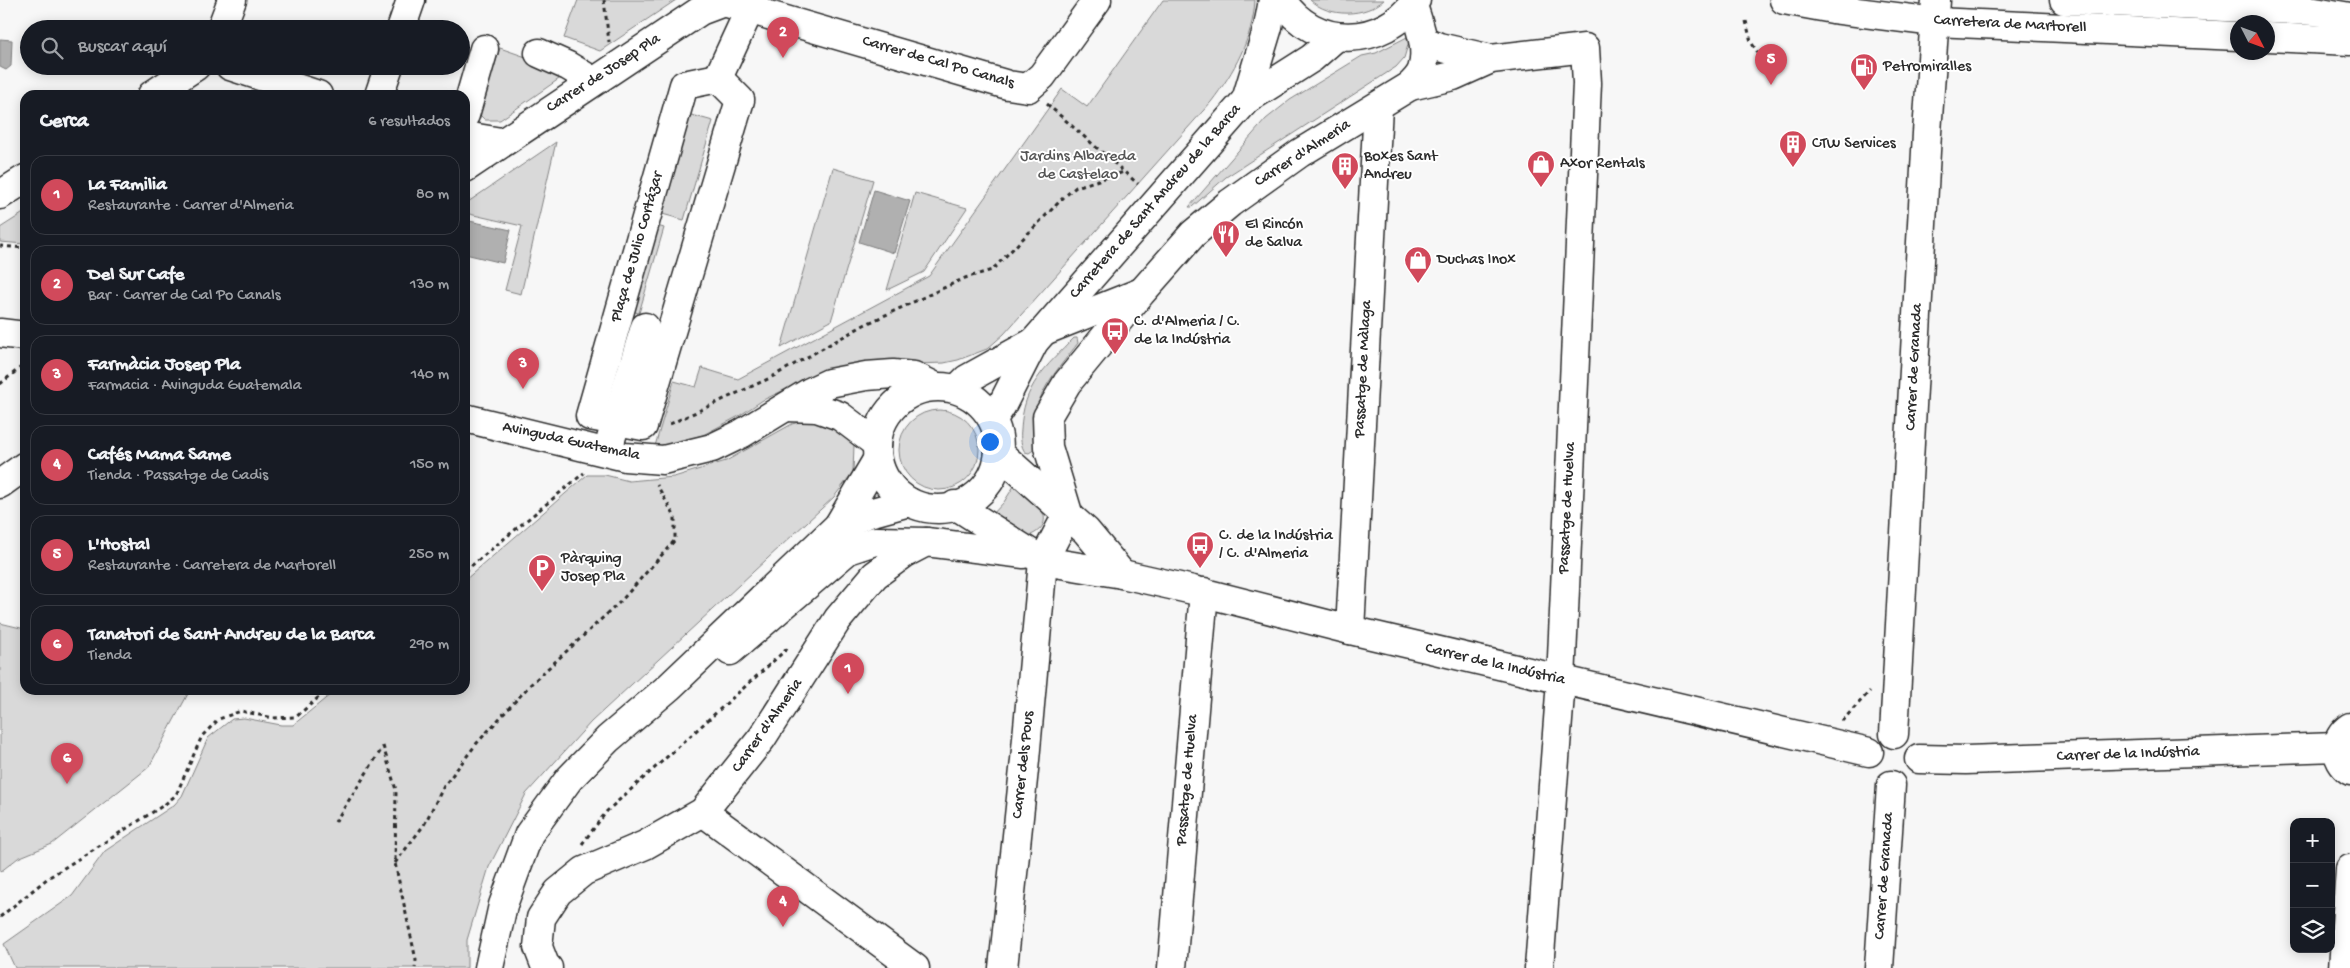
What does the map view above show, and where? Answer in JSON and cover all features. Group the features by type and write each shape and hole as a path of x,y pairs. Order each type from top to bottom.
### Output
{"street":[{"path":"224,20 232,0"},
{"path":"404,20 411,0"},
{"name":"Carrer de Cal Po Canals","path":"758,8 1008,85 1028,88 1042,76 1097,0"},
{"path":"1246,100 1268,27 1272,0"},
{"path":"1282,0 1290,12 1303,24 1314,30 1336,37 1367,36 1388,28 1402,17 1414,2"},
{"name":"Carretera de Martorell","path":"1786,0 1833,10 1935,11 2230,35"},
{"name":"Carretera de Martorell","path":"2064,0 2315,11 2350,17"},
{"name":"Carrer de Josep Pla","path":"470,164 700,11 724,2 758,8"},
{"name":"Carrer d'Almeria","path":"1068,513 1048,447 1047,418 1067,383 1141,293 1193,234 1230,203 1300,152 1378,107 1410,86 1422,72 1424,41 1414,2"},
{"path":"718,78 758,8"},
{"name":"Carrer de Granada","path":"1894,734 1926,133 1935,11"},
{"name":"Carretera de Sant Andreu de la Barca","path":"993,419 1038,336 1246,100 1312,58 1336,37"},
{"path":"2275,37 2350,41"},
{"path":"1424,41 1491,59"},
{"name":"Passatge de Huelva","path":"1491,59 1585,48 1587,83 1561,681 1539,968"},
{"path":"470,98 484,49"},
{"path":"539,53 568,66 593,81"},
{"path":"1410,86 1453,76 1491,59"},
{"path":"160,90 182,75"},
{"path":"257,75 303,90"},
{"path":"381,90 386,75"},
{"name":"Plaça de Julio Cortázar","path":"718,78 740,100 643,426 614,431 590,416 684,85 718,78"},
{"name":"Passatge de Màlaga","path":"1350,630 1378,107"},
{"path":"470,137 501,142"},
{"path":"0,195 20,181"},
{"name":"Carrer d'Almeria","path":"1038,336 1141,293"},
{"path":"614,431 645,327"},
{"path":"0,334 20,336"},
{"name":"Carretera de Sant Andreu de la Barca","path":"945,388 968,379 1038,336"},
{"name":"Avinguda Guatemala","path":"470,419 625,457 663,460 712,448 741,434 829,383 866,376 893,374 914,376 945,388"},
{"path":"945,388 976,400 993,419 999,444 999,453 992,476 984,488 968,502 942,510 918,506 909,502 890,487 877,452 878,433 891,407 912,392 945,388"},
{"path":"786,407 817,408 840,416 877,452"},
{"path":"489,968 503,905 529,834 569,779 608,739 669,687 838,526 877,452"},
{"path":"999,453 1068,513 1086,531 1122,574"},
{"path":"0,484 20,470"},
{"path":"838,526 869,513 909,502"},
{"name":"Carrer de la Indústria","path":"955,505 1037,558 1204,592 1350,630 1561,681 1869,752"},
{"path":"669,687 737,647 848,550 875,540 926,542 1037,558 1068,513"},
{"name":"Carrer d'Almeria","path":"547,966 538,947 542,918 558,892 584,872 645,845 703,812 762,738 838,618 874,575 905,553 926,542"},
{"name":"Carrer dels Pous","path":"1003,968 1025,760 1037,558"},
{"name":"Passatge de Huelva","path":"1172,968 1204,592"},
{"path":"1894,734 1910,740 1917,750 1919,759 1916,771 1911,778 1903,783 1891,785 1880,781 1872,773 1868,761 1869,752 1877,740 1894,734"},
{"name":"Carrer de la Indústria","path":"1919,759 1976,760 2346,748"},
{"name":"Carrer de Granada","path":"1879,968 1891,785"},
{"path":"703,812 915,968"},
{"path":"2343,968 2350,868"}],"path":[{"path":"604,0 609,45"},
{"path":"1746,20 1751,42 1765,64"},
{"path":"1028,88 1139,185"},
{"path":"668,425 770,378 864,325 965,278 992,270 1076,187 1124,172"},
{"path":"0,246 20,248"},
{"path":"0,384 20,368"},
{"path":"470,566 590,468"},
{"path":"395,863 424,825 444,786 478,743 531,684 620,602 675,540 675,517 654,480"},
{"path":"578,849 607,811 794,642"},
{"path":"0,917 48,878 164,805 176,795 202,736 219,719 241,711 273,718 296,717 322,695"},
{"path":"335,822 383,746 396,790 395,863 416,960 415,968"}],"green space":[{"path":"578,0 676,0 600,51 564,38"},
{"name":"Jardins Albareda de Castelao","path":"1163,0 1255,0 1251,28 1235,67 1211,102 1004,334 987,349 944,363 917,364 797,384 763,400 739,416 703,435 682,441 671,447 655,446 674,381 696,387 702,368 738,379 929,276 1062,89 1087,107"},
{"path":"1310,0 1384,0 1367,10 1347,13 1327,10"},
{"path":"1411,35 1404,58 1396,67 1226,177 1192,207 1189,207 1266,119 1290,100 1362,56 1376,53"},
{"path":"500,48 569,72 500,120 485,120 480,115 480,110"},
{"path":"684,113 713,121 684,220 655,212"},
{"path":"556,142 521,294 505,290 522,226 470,214 470,201"},
{"path":"833,168 873,180 831,321 781,348"},
{"path":"915,193 967,208 924,272 887,290"},
{"path":"20,215 20,244 0,242 0,228"},
{"path":"651,224 664,228 639,313 627,310"},
{"path":"1074,338 1077,338 1078,343 1050,379 1036,410 1035,449 1029,453 1025,452 1021,433 1023,414 1031,389 1045,368"},
{"path":"939,410 954,413 967,422 976,435 979,450 976,465 967,478 954,487 939,490 924,487 911,478 902,465 899,450 902,435 911,422 924,413"},
{"path":"806,420 821,423 843,435 854,445 853,472 834,497 591,722 526,794 489,867 467,940 467,968 15,968 4,944 72,896 105,851 174,805 182,796 208,738 232,719 244,718 281,725 293,725 330,695 470,695 470,576 587,475 605,475 629,481 674,477 726,461 792,424"},
{"path":"1014,486 1036,504 1043,514 1044,523 1042,526 1039,530 1028,536 992,515 1004,502"},
{"path":"0,623 20,628 20,695 187,695 149,767 52,844 18,858 0,872"}],"shaded area":[{"path":"0,39 12,40 11,66 6,70 0,67"},
{"path":"874,190 910,201 894,253 859,242"},
{"path":"470,221 511,230 503,263 470,255"}],"place":[{"name":"Del Sur Cafe","path":"783,58"},
{"name":"L'Hostal","path":"1771,85"},
{"name":"Petromiralles","path":"1864,91"},
{"name":"CTW Services","path":"1793,168"},
{"name":"Axor Rentals","path":"1541,188"},
{"name":"Boxes Sant Andreu","path":"1345,190"},
{"name":"El Rincón de Salva","path":"1226,258"},
{"name":"Duchas Inox","path":"1418,284"},
{"name":"C. d'Almeria / C. de la Indústria","path":"1115,355"},
{"name":"Farmàcia Josep Pla","path":"523,389"},
{"name":"C. de la Indústria / C. d'Almeria","path":"1200,569"},
{"name":"Pàrquing Josep Pla","path":"542,592"},
{"name":"La Familia","path":"848,694"},
{"name":"Tanatori de Sant Andreu de la Barca","path":"67,784"},
{"name":"Cafés Mama Same","path":"783,927"}]}
